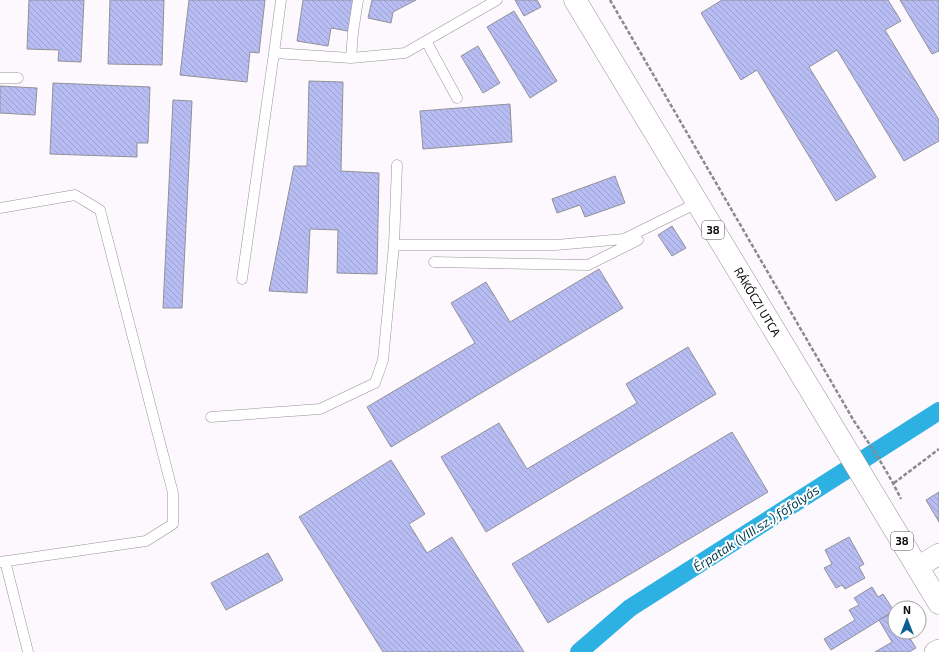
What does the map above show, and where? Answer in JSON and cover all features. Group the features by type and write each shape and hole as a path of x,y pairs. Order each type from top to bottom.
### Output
{"main road":[{"name":"RÁKÓCZI UTCA","path":"575,0 939,603"}],"street":[{"path":"918,567 939,554"},
{"path":"935,652 939,650"}],"lane":[{"path":"242,279 274,53 280,0"},
{"path":"351,58 358,0"},
{"path":"274,53 351,58 405,53 497,0"},
{"path":"426,41 457,98"},
{"path":"0,78 18,78"},
{"path":"211,417 320,409 375,383 383,360 394,245 398,165"},
{"path":"0,208 75,195 100,210 173,493 173,524 146,541 2,562 28,652"},
{"path":"394,245 556,245 624,239 697,203"},
{"path":"434,262 588,265 666,226 675,215"}],"path":[{"path":"610,0 854,421 871,445 884,468"},
{"path":"894,484 939,449"}],"building":[{"path":"29,0 84,0 81,62 58,61 59,50 27,49"},
{"path":"110,0 164,0 162,65 108,64"},
{"path":"189,0 265,0 259,53 250,52 247,82 180,75"},
{"path":"303,0 358,0 353,32 331,28 328,46 297,41"},
{"path":"372,0 416,0 393,12 391,23 368,18"},
{"path":"515,0 537,0 541,7 524,16"},
{"path":"722,0 888,0 901,21 885,30 939,120 939,141 904,161 837,50 809,67 876,177 836,201 757,70 741,80 701,13"},
{"path":"900,0 939,0 939,51 932,54"},
{"path":"514,11 557,81 530,98 487,27"},
{"path":"478,46 500,83 483,93 461,56"},
{"path":"309,81 343,82 341,171 379,173 377,274 337,273 338,230 310,229 307,293 269,291 294,166 307,166"},
{"path":"53,83 150,87 148,143 137,143 137,157 50,154"},
{"path":"0,86 37,88 35,115 0,113"},
{"path":"173,100 192,101 182,308 163,308"},
{"path":"510,104 512,142 423,149 420,111"},
{"path":"615,176 625,203 585,217 580,205 557,213 552,199"},
{"path":"672,226 686,248 672,256 658,235"},
{"path":"599,269 623,308 391,447 367,407 475,343 451,303 486,282 510,322"},
{"path":"688,347 716,394 486,532 441,457 499,423 527,469 637,403 626,384"},
{"path":"732,432 768,492 548,623 512,564"},
{"path":"391,460 425,514 409,524 427,553 452,537 524,652 383,652 299,517"},
{"path":"939,492 939,522 926,500"},
{"path":"849,537 864,564 859,567 865,578 845,589 842,585 836,588 824,568 832,564 825,550"},
{"path":"268,553 283,580 226,610 211,583"},
{"path":"872,587 878,597 883,594 887,600 887,615 831,650 824,639 855,620 849,610 859,605 854,598"},
{"path":"887,615 887,634 879,620"},
{"path":"891,640 911,640 916,648 909,652 875,652 892,642"}],"waterway":[{"name":"Érpatak (VIII.sz.) főfolyás","path":"579,652 630,608 939,411"}]}
